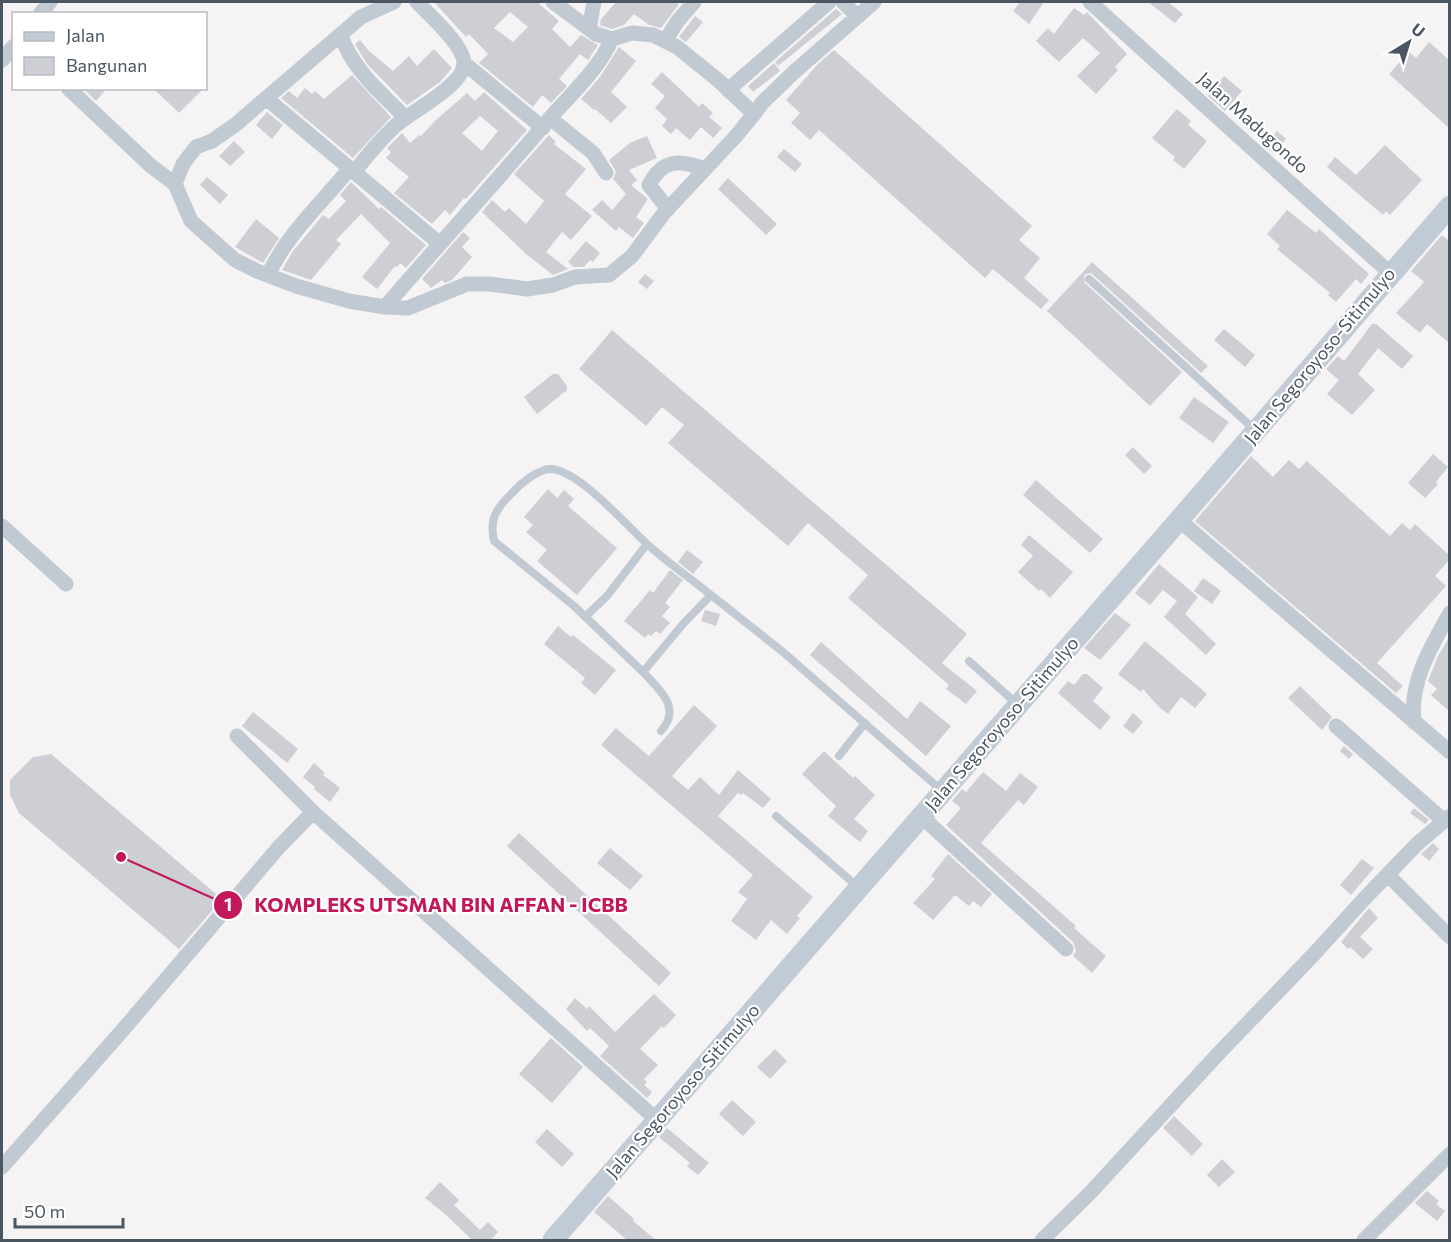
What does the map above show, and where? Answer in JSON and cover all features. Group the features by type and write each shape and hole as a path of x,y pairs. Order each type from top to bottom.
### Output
{"main road":[{"name":"Jalan Segoroyoso-Sitimulyo","path":"553,1240 922,817 1449,206"}],"street":[{"path":"175,184 183,164 196,147 212,141 267,99 362,17 394,2"},
{"path":"417,2 457,46 464,63 593,153 606,173"},
{"path":"553,2 588,29 612,39 632,33 653,35 677,47 754,114"},
{"path":"588,29 594,2"},
{"path":"665,41 677,21 694,2"},
{"path":"728,90 829,2"},
{"path":"843,2 857,16"},
{"path":"70,90 152,166 175,184 191,221 235,260 297,286 349,301 408,308 467,284 490,284 527,289 553,285 574,277 609,275 637,250 668,209 763,102 874,2"},
{"name":"Jalan Madugondo","path":"1090,2 1390,273"},
{"path":"341,35 345,47 355,62 406,118"},
{"path":"385,307 588,76 606,53 612,39"},
{"path":"2,60 12,48"},
{"path":"268,275 275,258 304,220 395,126 461,75 464,63"},
{"path":"267,99 439,243"},
{"path":"668,209 649,185 654,175 662,168 676,162 687,163 705,170"},
{"path":"1179,520 1414,722 1447,746"},
{"path":"2,526 66,584"},
{"path":"1414,722 1412,706 1419,672 1449,613"},
{"path":"1042,1240 1090,1193 1388,875 1446,818 1336,726"},
{"path":"237,736 313,813 657,1120"},
{"path":"2,1167 279,847 313,813"},
{"path":"922,817 1066,949"},
{"path":"1388,875 1449,937"},
{"path":"1364,1240 1449,1154"}],"lane":[{"path":"1089,279 1256,431"},
{"path":"661,731 669,722 671,714 667,702 643,672 585,617 494,541 491,525 498,510 513,492 538,472 549,469 561,471 585,486 647,544 783,652 943,792"},
{"path":"585,617 607,596 647,544"},
{"path":"643,672 683,624 711,596"},
{"path":"969,662 1019,705"},
{"path":"839,756 865,723"},
{"path":"776,816 859,888"}],"building":[{"path":"434,2 537,2 559,21 552,29 570,47 581,35 598,45 588,60 580,54 559,79 567,86 551,103 542,95 533,107 479,63 488,54 469,34 466,37","holes":["510,12 528,27 513,42 494,28"]},
{"path":"616,2 675,2 679,4 661,28 649,25 634,14 624,25 612,29 600,25 601,19"},
{"path":"1020,2 1044,2 1029,24 1013,11"},
{"path":"1148,2 1168,2 1183,14 1175,23"},
{"path":"1074,8 1084,15 1087,12 1127,54 1115,67 1118,70 1096,94 1077,76 1100,53 1083,38 1059,62 1036,41 1048,28 1054,34"},
{"path":"836,9 842,14 778,66 775,62"},
{"path":"695,16 703,22 686,42 679,37"},
{"path":"360,40 369,51 393,71 409,56 417,66 434,49 452,68 440,82 407,105 367,64 355,44"},
{"path":"1429,42 1449,60 1449,128 1389,74 1409,52 1416,58"},
{"path":"619,47 636,61 611,92 627,107 611,123 581,99 600,77"},
{"path":"834,50 1032,226 1019,240 1040,258 1024,278 1049,300 1041,309 993,269 985,278 819,130 810,140 791,123 800,113 786,100 818,64"},
{"path":"774,63 780,71 753,92 748,86"},
{"path":"662,72 699,107 702,103 713,113 709,117 722,128 713,138 701,127 690,140 676,128 671,134 662,126 667,119 655,108 665,96 651,84"},
{"path":"352,75 391,117 353,158 281,98 289,91 297,98 305,88 312,94 315,91 324,99"},
{"path":"1224,76 1242,91 1225,111 1208,96"},
{"path":"85,90 105,90 96,101"},
{"path":"155,90 202,90 179,113"},
{"path":"484,92 527,130 450,215 445,210 432,224 394,193 409,177 386,158 391,152 387,148 402,133 410,143 419,135 421,136 467,93 475,101","holes":["480,116 498,131 482,151 462,133"]},
{"path":"1177,109 1191,121 1188,125 1207,141 1184,169 1173,160 1175,157 1152,138"},
{"path":"267,112 283,125 272,139 256,125"},
{"path":"1277,131 1286,139 1274,154 1265,146"},
{"path":"549,135 556,142 554,144 586,169 565,194 592,216 571,240 562,232 546,252 568,269 553,275 526,254 482,212 492,200 505,212 509,208 526,224 544,201 514,174"},
{"path":"647,136 657,158 629,170 637,180 631,185 648,199 636,217 644,223 633,238 619,227 616,231 592,210 602,200 612,210 626,194 613,179 616,172 609,160 630,143"},
{"path":"234,141 245,152 230,166 219,156"},
{"path":"1385,145 1422,180 1390,215 1386,211 1383,215 1327,167 1335,157 1356,175"},
{"path":"784,149 802,164 795,172 777,157"},
{"path":"207,177 228,195 220,204 200,185"},
{"path":"728,178 777,224 766,235 718,189"},
{"path":"351,182 379,209 381,207 426,245 406,268 400,263 397,267 395,266 377,289 362,277 390,243 361,214 336,240 341,244 311,280 282,270 293,251 323,215 329,219 346,201 340,195"},
{"path":"1287,210 1316,233 1319,229 1369,274 1361,284 1356,279 1336,302 1328,295 1330,293 1277,249 1280,246 1267,234"},
{"path":"256,219 279,238 263,263 235,247"},
{"path":"463,232 470,238 462,247 472,257 452,280 445,283 442,280 431,288 422,279"},
{"path":"1442,235 1449,241 1449,343 1427,324 1420,333 1396,313 1424,282 1411,271"},
{"path":"586,241 600,253 593,262 590,260 584,267 574,267 568,262"},
{"path":"1092,262 1208,366 1201,373 1091,273 1084,275 1085,283 1182,372 1150,406 1047,311"},
{"path":"645,274 654,281 647,289 638,282"},
{"path":"1372,324 1376,324 1413,356 1402,369 1378,348 1358,374 1375,390 1352,415 1327,394 1339,380 1326,369 1338,356 1344,361"},
{"path":"1224,329 1255,355 1245,367 1214,340"},
{"path":"612,330 967,634 942,663 977,691 966,704 946,689 949,685 848,598 868,575 808,523 788,546 668,443 684,425 662,407 646,426 579,369"},
{"path":"553,374 558,374 567,386 567,390 537,414 524,397"},
{"path":"1194,397 1229,422 1213,443 1179,418"},
{"path":"1133,447 1152,466 1144,474 1125,455"},
{"path":"1433,454 1448,467 1436,482 1438,484 1425,498 1408,483"},
{"path":"1251,456 1273,477 1289,460 1299,469 1307,461 1390,536 1402,523 1410,530 1415,524 1449,555 1449,560 1435,576 1446,586 1377,663 1403,686 1396,693 1195,521"},
{"path":"1036,480 1103,539 1090,553 1023,495"},
{"path":"548,489 557,498 564,490 574,499 568,506 617,548 577,595 537,561 547,550 526,532 533,525 524,517"},
{"path":"1029,535 1073,572 1050,598 1018,572 1033,556 1021,545"},
{"path":"687,550 703,562 693,574 678,562"},
{"path":"1159,564 1198,597 1185,614 1216,644 1206,655 1164,617 1177,601 1163,590 1150,605 1135,593"},
{"path":"670,570 683,580 665,603 670,607 662,616 670,623 660,634 656,631 645,638 624,621 650,590 653,593"},
{"path":"1203,578 1221,591 1212,604 1194,591"},
{"path":"705,610 720,614 716,626 701,621"},
{"path":"1115,613 1131,625 1100,660 1084,648"},
{"path":"558,626 571,637 573,635 616,670 595,695 581,683 585,678 544,644"},
{"path":"1449,638 1449,711 1431,695 1437,689 1428,681 1438,656"},
{"path":"1145,641 1207,694 1195,708 1181,697 1168,714 1143,689 1141,692 1118,674"},
{"path":"821,642 907,719 920,701 951,726 926,756 810,655"},
{"path":"1083,674 1087,674 1103,688 1093,701 1111,717 1100,730 1058,693 1068,681 1074,685"},
{"path":"1300,686 1332,717 1322,730 1288,698"},
{"path":"694,705 717,726 672,776 688,790 700,777 719,795 738,770 771,799 763,808 743,793 741,795 738,793 718,816 813,897 797,916 800,918 787,934 771,920 756,940 731,921 747,899 738,892 753,875 601,745 616,728 649,756"},
{"path":"253,712 298,749 287,763 242,726"},
{"path":"1133,713 1143,722 1133,734 1123,726"},
{"path":"1344,746 1353,754 1349,759 1340,751"},
{"path":"824,751 875,795 854,819 868,831 860,842 828,816 836,806 802,774"},
{"path":"51,754 222,899 179,949 19,813 10,795 10,780 33,757"},
{"path":"314,763 325,773 323,775 340,788 330,802 303,777"},
{"path":"983,772 1006,791 1020,773 1038,787 1024,805 1018,800 981,843 1076,926 1074,928 1106,956 1092,973 1073,956 1076,951 1073,942 946,825 961,808 952,801 962,789 966,792"},
{"path":"1414,808 1429,820 1425,824 1410,813"},
{"path":"519,833 671,973 659,986 507,846"},
{"path":"1433,843 1439,849 1429,861 1421,854"},
{"path":"610,848 643,876 630,890 597,863"},
{"path":"948,854 992,894 981,907 973,901 969,906 955,895 933,920 913,903 935,879 931,876"},
{"path":"1362,859 1374,868 1351,895 1340,885"},
{"path":"1369,908 1378,918 1360,937 1373,949 1363,959 1341,942"},
{"path":"654,994 676,1015 640,1049 658,1065 644,1079 647,1082 644,1085 652,1092 647,1098 600,1056 609,1046 590,1028 587,1031 566,1009 575,998 587,1009 589,1006 615,1032"},
{"path":"551,1038 583,1067 552,1103 519,1074"},
{"path":"775,1049 787,1061 770,1079 757,1067"},
{"path":"732,1100 756,1122 743,1136 719,1114"},
{"path":"1174,1116 1203,1144 1192,1156 1163,1128"},
{"path":"667,1128 709,1163 698,1175 687,1166 690,1163 659,1137"},
{"path":"547,1129 574,1154 562,1167 535,1142"},
{"path":"1222,1159 1235,1172 1219,1187 1207,1175"},
{"path":"440,1182 459,1200 454,1205 480,1230 488,1222 498,1232 491,1240 470,1240 445,1214 425,1198"},
{"path":"1427,1191 1439,1201 1436,1204 1445,1211 1437,1221 1415,1203"},
{"path":"608,1196 656,1240 627,1240 594,1212"}],"place":[{"name":"KOMPLEKS UTSMAN BIN AFFAN - ICBB","path":"121,857"}]}
